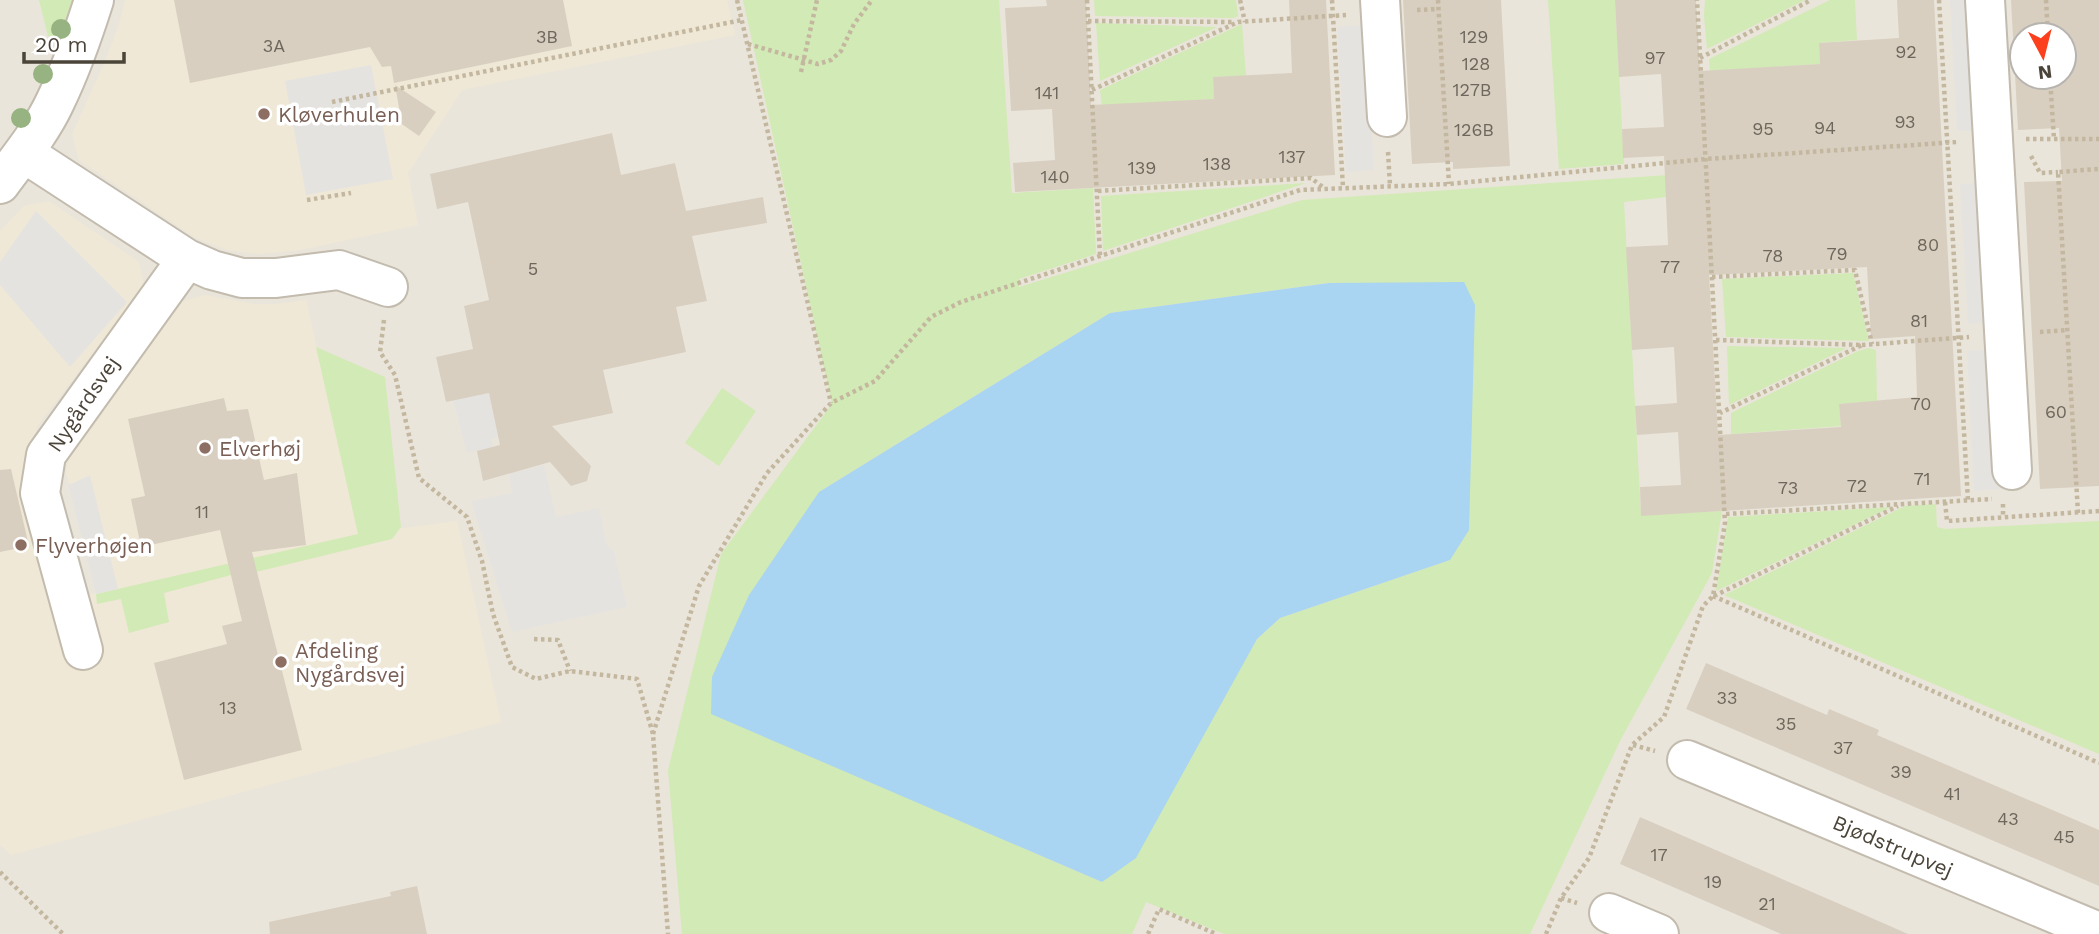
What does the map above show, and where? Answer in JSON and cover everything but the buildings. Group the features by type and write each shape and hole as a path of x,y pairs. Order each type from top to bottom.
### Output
{"street":[{"path":"0,184 24,153 54,105 78,48 94,0"},
{"path":"1985,0 2011,470"},
{"path":"1381,6 1387,117"},
{"path":"24,153 187,259 212,270 242,278 276,278 339,270 388,287"},
{"name":"Nygårdsvej","path":"83,650 40,493 46,455 187,259"},
{"name":"Bjødstrupvej","path":"1687,760 2099,932"},
{"path":"1609,913 1659,934"}],"path":[{"path":"737,0 831,403"},
{"path":"801,72 817,0"},
{"path":"748,44 818,64 831,60 841,51 854,24 872,0"},
{"path":"1087,0 1100,256"},
{"path":"1240,0 1245,22"},
{"path":"1332,0 1343,188"},
{"path":"1438,0 1448,184"},
{"path":"1697,0 1726,514 1713,596"},
{"path":"1700,58 1811,0"},
{"path":"1939,0 1968,501"},
{"path":"2046,0 2047,21"},
{"path":"1088,20 1245,22 1333,16 1381,6"},
{"path":"332,102 742,20"},
{"path":"1092,90 1238,22"},
{"path":"2051,91 2054,139"},
{"path":"653,734 699,586 767,473 831,403 875,381 930,317 961,302 1300,190 1448,184 1706,159 1993,139"},
{"path":"2099,139 2024,139 2039,173 2099,169"},
{"path":"2058,172 2078,513"},
{"path":"1098,191 1311,178 1325,189"},
{"path":"307,200 351,193"},
{"path":"1712,277 1855,270 1872,344"},
{"path":"388,287 380,352 395,375 419,478 467,517 482,561 493,614 512,667 536,680 570,671 637,679 653,734 668,934"},
{"path":"1716,340 1861,345 2004,335"},
{"path":"1720,413 1861,345"},
{"path":"1726,514 2002,499 2003,517"},
{"path":"1945,502 1947,521 2099,511"},
{"path":"1546,934 1561,898 1589,858 1632,744 1664,717 1703,606 1713,596 1900,505"},
{"path":"1713,596 2099,763"},
{"path":"534,639 558,640 570,671"},
{"path":"0,872 63,934"},
{"path":"1149,934 1159,909 1216,934"}],"shaded area":[{"path":"0,0 2099,0 2099,934 0,934"},
{"name":"Kløverhulen","path":"125,0 727,0 735,35 462,90 408,173 418,225 300,250 258,254 227,250 194,237 79,160 72,134 103,66 118,28"},
{"path":"1950,0 1978,0 1985,130 1957,131"},
{"path":"1366,25 1374,170 1346,172 1337,27"},
{"path":"371,65 393,179 306,195 285,81"},
{"path":"1988,182 1996,322 1968,324 1960,184"},
{"path":"49,201 139,262 144,286 38,425 27,458 58,603 96,593 66,473 75,439 181,302 204,295 255,304 306,300 359,534 457,521 501,722 11,855 0,845 0,231 24,206"},
{"path":"36,211 127,302 70,367 0,285 0,262"},
{"path":"1994,349 2002,489 1974,491 1967,351"},
{"path":"489,393 498,437 491,439 493,447 467,453 453,400"},
{"path":"544,465 556,517 599,508 606,544 614,552 627,607 512,632 471,501 512,493 509,474"},
{"path":"90,475 118,589 96,594 68,483"}],"green space":[{"path":"39,0 76,0 61,37 48,36"},
{"path":"743,0 999,0 1012,193 1093,188 1096,254 1019,279 1019,287 1302,200 1683,174 1666,197 1624,202 1641,515 1722,511 1712,573 1621,739 1530,934 1224,934 1146,902 1132,934 682,934 668,770 721,554 832,404","holes":["1328,283 1450,560 1280,618 1257,639 1102,882 920,803 819,492 1110,313"]},
{"path":"1094,0 1236,0 1238,16 1095,16"},
{"path":"1548,0 1615,0 1624,164 1559,169"},
{"path":"1705,0 1805,0 1707,49"},
{"path":"1830,0 1855,0 1857,40 1819,43 1820,64 1710,71 1709,59"},
{"path":"1096,23 1217,27 1100,81"},
{"path":"1242,24 1246,76 1213,77 1214,99 1102,107 1100,90"},
{"path":"1306,183 1103,251 1101,196"},
{"path":"1853,273 1869,341 1726,337 1722,279"},
{"path":"1727,346 1847,348 1729,405"},
{"path":"316,347 385,377 401,527 392,539 256,572 230,570 231,575 164,593 169,622 129,633 121,599 97,604 96,594 358,534"},
{"path":"1869,348 1876,350 1877,401 1839,404 1841,426 1731,434 1731,413"},
{"path":"722,388 756,411 719,466 685,443"},
{"path":"1936,504 1937,527 1945,529 2099,521 2099,754 1724,595 1905,506"},
{"path":"1891,507 1716,591 1728,517"}],"water":[{"path":"1464,282 1475,305 1469,530 1450,560 1280,618 1257,639 1136,858 1102,882 711,714 712,677 749,595 819,492 1110,313 1329,283"}],"place":[{"name":"Kløverhulen","path":"264,114"},
{"name":"Elverhøj","path":"205,448"},
{"name":"Flyverhøjen","path":"21,545"},
{"name":"Afdeling Nygårdsvej","path":"281,662"}]}
